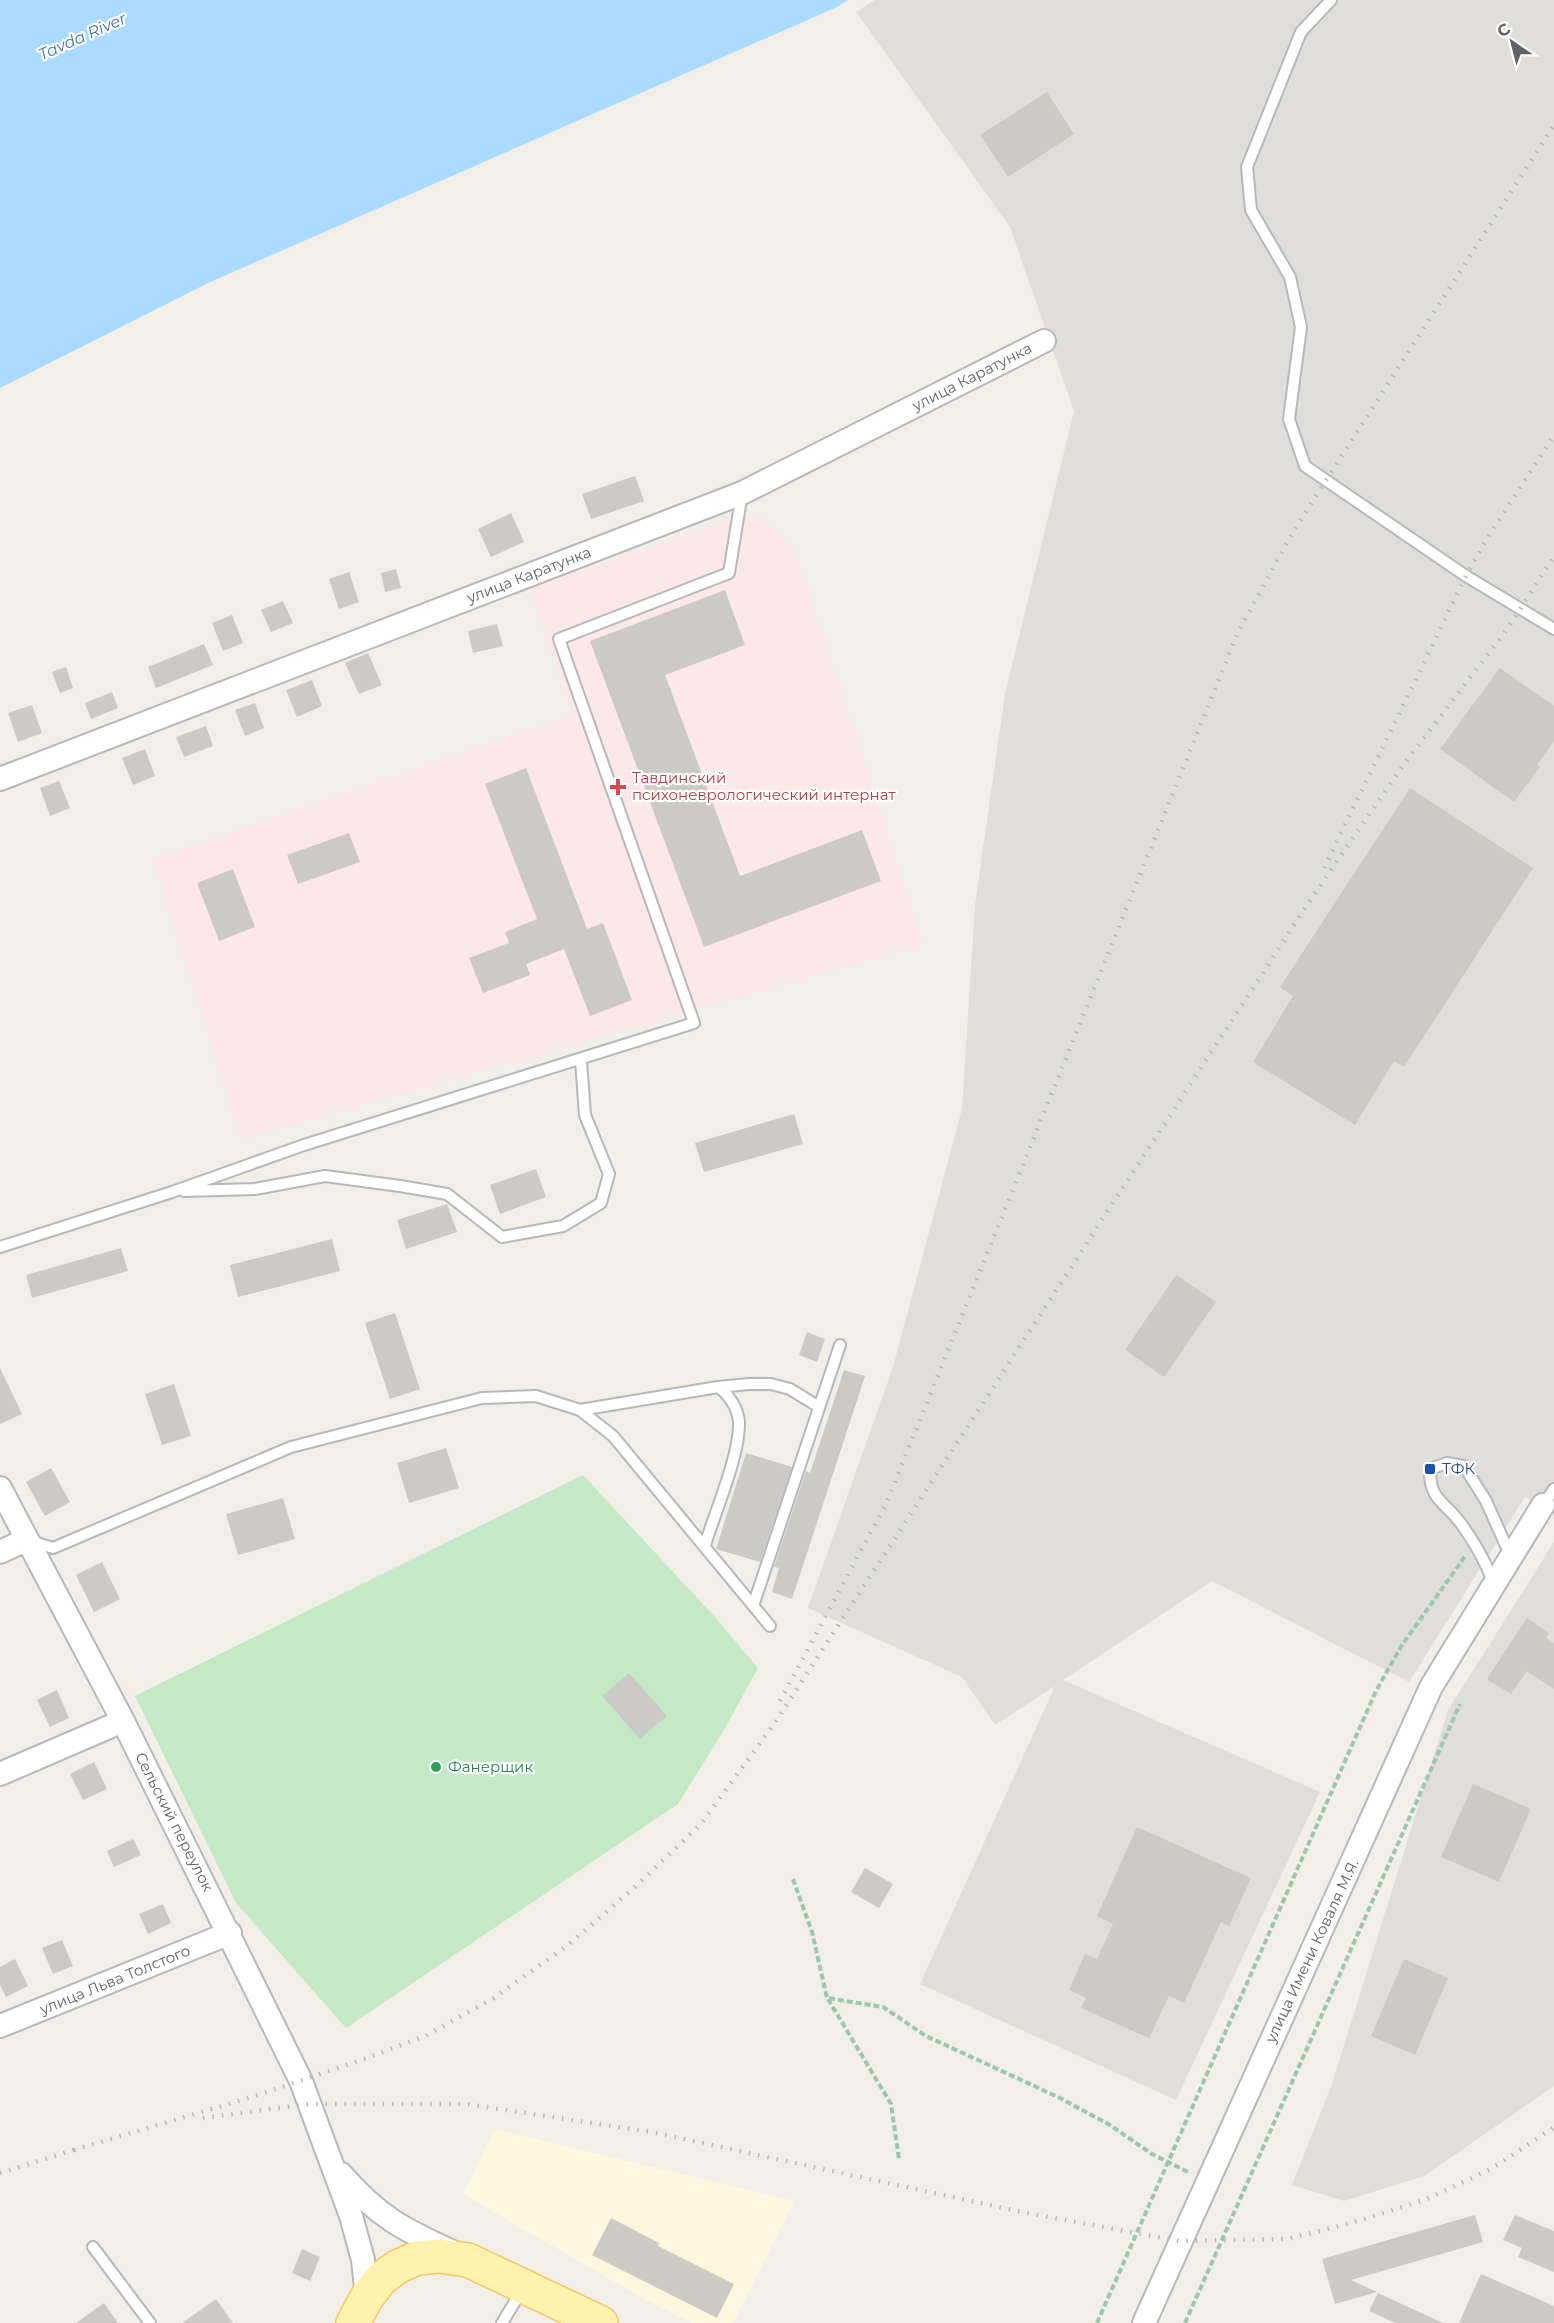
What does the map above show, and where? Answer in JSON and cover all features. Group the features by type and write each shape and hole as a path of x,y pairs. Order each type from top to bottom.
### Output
{"main road":[{"path":"362,2314 381,2279 397,2267 417,2259 439,2256 468,2259 601,2323"}],"street":[{"name":"улица Каратунка","path":"0,779 742,493 1044,341"},
{"name":"Сельский переулок","path":"0,1488 123,1721 230,1933 301,2081 351,2216 363,2260 362,2314"},
{"name":"улица Имени Коваля М.Я.","path":"1144,2323 1431,1687 1549,1497"},
{"path":"0,1552 26,1539"},
{"path":"0,1774 123,1721"},
{"name":"улица Льва Толстого","path":"0,2026 230,1933"},
{"name":"Сельский переулок","path":"332,2164 374,2210 404,2230 468,2259"}],"lane":[{"path":"1331,0 1301,32 1247,167 1251,210 1290,277 1301,327 1290,419 1305,466 1467,576 1554,629"},
{"path":"0,1247 172,1192 304,1145 694,1023 559,639 729,573 742,493"},
{"path":"172,1192 255,1189 325,1176 447,1194 502,1237 563,1226 601,1203 609,1174 585,1115 581,1060"},
{"path":"754,1603 840,1344"},
{"path":"580,1410 718,1387 771,1384 790,1389 819,1407"},
{"path":"705,1545 737,1444 739,1420 726,1392 718,1387"},
{"path":"26,1539 53,1548 291,1447 482,1398 536,1396 580,1410 613,1436 754,1603 770,1626"},
{"path":"1494,1586 1490,1572 1461,1524 1436,1497 1430,1484 1430,1470 1447,1462 1464,1466 1486,1501 1511,1557"},
{"path":"93,2247 150,2323"},
{"path":"502,2323 524,2286"}],"path":[{"path":"1096,2323 1376,1691 1402,1645 1474,1545"},
{"path":"1185,2323 1460,1704"},
{"path":"793,1879 812,1932 827,1998 891,2104 899,2159"},
{"path":"827,1998 883,2007 926,2036 1058,2097 1110,2125 1152,2154 1207,2181"}],"shaded area":[{"path":"875,0 1554,0 1554,1513 1525,1497 1409,1682 1212,1581 1063,1680 1320,1792 1176,2100 920,1984 1055,1686 995,1725 962,1677 808,1608 893,1367 962,1109 975,905 1005,694 1074,411 1010,227 856,12"},
{"name":"Тавдинский психоневрологический интернат","path":"742,516 761,517 795,552 923,944 241,1139 153,860 574,715 529,588"},
{"path":"1554,1542 1554,2086 1424,2176 1344,2201 1292,2185 1332,2084 1448,1710"},
{"path":"494,2129 794,2201 733,2323 692,2323 646,2300 463,2194"}],"green space":[{"name":"Фанерщик","path":"583,1475 714,1616 758,1668 724,1730 678,1804 346,2028 236,1903 135,1696"}],"water":[{"name":"Tavda River","path":"0,0 848,0 837,7 208,283 0,388"}],"building":[{"path":"1047,92 1074,134 1008,177 980,135"},
{"path":"635,476 644,501 591,519 582,494"},
{"path":"511,513 524,542 491,557 478,529"},
{"path":"396,569 401,588 385,592 381,573"},
{"path":"349,572 359,602 339,609 329,579"},
{"path":"725,590 745,645 665,675 740,876 862,830 881,881 704,947 590,641"},
{"path":"283,601 293,623 271,632 261,610"},
{"path":"232,615 243,643 223,651 212,623"},
{"path":"497,624 503,646 473,653 468,631"},
{"path":"204,644 213,665 156,688 148,667"},
{"path":"368,653 382,685 359,694 345,663"},
{"path":"66,667 73,688 60,693 52,672"},
{"path":"1500,668 1554,706 1554,741 1537,765 1540,767 1514,802 1440,749"},
{"path":"312,680 322,706 297,717 286,690"},
{"path":"112,692 118,708 91,719 85,703"},
{"path":"255,703 264,728 245,736 235,710"},
{"path":"32,705 42,733 18,742 8,713"},
{"path":"206,726 213,746 184,757 176,737"},
{"path":"145,749 155,776 133,785 122,758"},
{"path":"526,768 587,929 603,923 632,1000 590,1016 564,949 526,964 530,975 483,993 469,958 509,943 505,932 537,919 485,784"},
{"path":"59,781 70,808 50,816 40,788"},
{"path":"1410,788 1533,868 1404,1067 1394,1061 1355,1125 1253,1062 1293,996 1280,987"},
{"path":"349,833 360,862 298,884 287,855"},
{"path":"233,869 255,927 219,941 197,883"},
{"path":"794,1114 803,1144 704,1172 695,1143"},
{"path":"536,1169 546,1197 500,1214 490,1185"},
{"path":"447,1204 457,1232 406,1249 397,1220"},
{"path":"332,1239 340,1271 238,1297 230,1265"},
{"path":"121,1248 128,1271 32,1298 26,1275"},
{"path":"1176,1275 1216,1302 1164,1377 1125,1350"},
{"path":"395,1313 420,1389 390,1399 365,1323"},
{"path":"807,1332 825,1339 817,1362 799,1355"},
{"path":"0,1368 22,1414 0,1424"},
{"path":"844,1370 865,1376 792,1599 772,1592 779,1568 774,1567 806,1471 810,1473"},
{"path":"174,1384 191,1436 162,1445 145,1394"},
{"path":"446,1448 459,1488 409,1503 397,1463"},
{"path":"746,1453 792,1467 760,1562 716,1549"},
{"path":"51,1468 70,1502 45,1516 26,1482"},
{"path":"283,1498 295,1539 238,1555 226,1514"},
{"path":"102,1562 120,1599 94,1612 76,1575"},
{"path":"1527,1618 1549,1633 1546,1638 1554,1643 1554,1689 1527,1671 1511,1694 1487,1679"},
{"path":"629,1673 667,1716 640,1739 602,1696"},
{"path":"57,1690 69,1718 50,1727 37,1700"},
{"path":"94,1762 107,1789 83,1800 70,1774"},
{"path":"1473,1784 1531,1809 1499,1882 1441,1857"},
{"path":"1137,1827 1251,1878 1229,1926 1221,1922 1184,2003 1169,1996 1149,2038 1081,2008 1086,1998 1069,1990 1085,1954 1097,1959 1113,1924 1097,1916"},
{"path":"133,1839 141,1855 114,1867 107,1851"},
{"path":"865,1868 893,1884 879,1908 851,1892"},
{"path":"163,1904 171,1923 148,1934 139,1914"},
{"path":"62,1940 73,1966 53,1974 42,1948"},
{"path":"15,1959 28,1986 6,1997 0,1985 0,1967"},
{"path":"1404,1959 1448,1978 1415,2055 1371,2036"},
{"path":"1475,2215 1483,2242 1351,2280 1377,2292 1335,2304 1322,2259"},
{"path":"1515,2215 1554,2231 1554,2272 1518,2257 1522,2248 1503,2240"},
{"path":"611,2218 659,2243 658,2246 734,2284 717,2318 592,2255"},
{"path":"302,2249 320,2257 310,2281 292,2273"},
{"path":"1481,2274 1554,2306 1554,2323 1459,2323"},
{"path":"1378,2293 1443,2323 1395,2323 1369,2311"},
{"path":"216,2299 233,2323 182,2323"},
{"path":"104,2303 118,2323 76,2323"}],"railway":[{"path":"780,1701 886,1504 1238,632 1294,530 1554,125"},
{"path":"1324,868 1466,576 1486,540 1554,435"},
{"path":"74,2150 255,2096 425,2036 494,1998 568,1945 635,1887 701,1824 774,1724 1305,908 1404,764 1508,628 1554,556"},
{"path":"203,2118 309,2104 466,2104 651,2132 1022,2212 1179,2241 1288,2239 1358,2221 1427,2199 1493,2168 1554,2127"},
{"path":"0,2173 80,2148"}],"place":[{"name":"Тавдинский психоневрологический интернат","path":"618,787"},
{"name":"ТФК","path":"1430,1469"},
{"name":"Фанерщик","path":"436,1767"}]}
